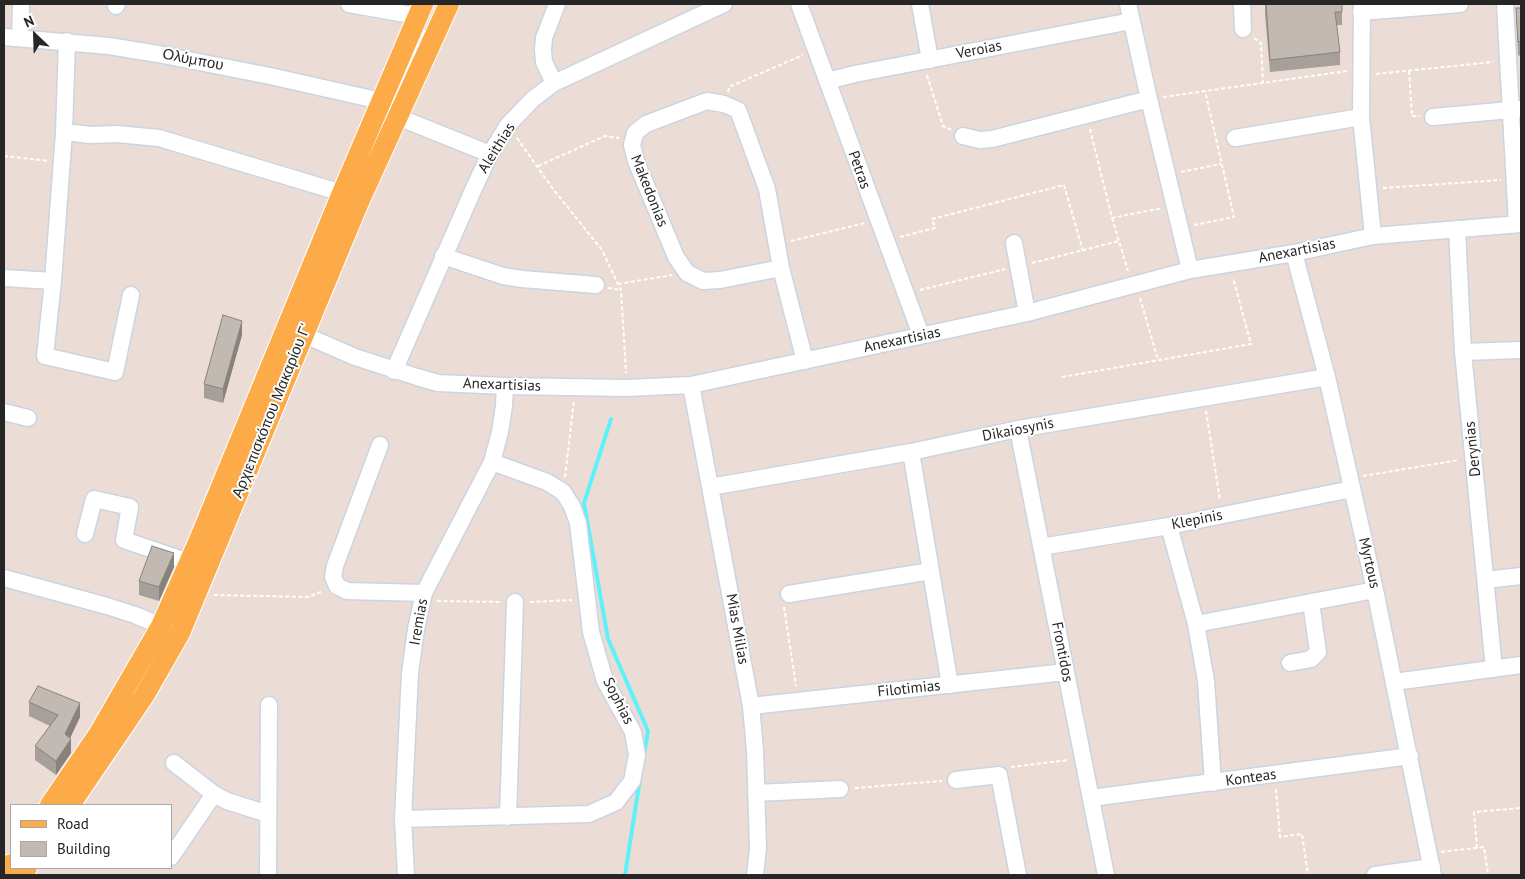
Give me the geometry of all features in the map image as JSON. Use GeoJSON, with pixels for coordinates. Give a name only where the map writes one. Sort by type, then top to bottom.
{"type":"FeatureCollection","features":[{"type":"Feature","properties":{"kind":"main road","name":"Αρχιεπισκόπου Μακαρίου Γ'"},"geometry":{"type":"LineString","coordinates":[[71,804],[144,696],[180,633],[359,202],[449,4]]}},
{"type":"Feature","properties":{"kind":"main road","name":"Αρχιεπισκόπου Μακαρίου Γ'"},"geometry":{"type":"LineString","coordinates":[[51,804],[98,735],[161,626],[380,100],[420,10]]}},
{"type":"Feature","properties":{"kind":"street"},"geometry":{"type":"LineString","coordinates":[[20,38],[21,4]]}},
{"type":"Feature","properties":{"kind":"street"},"geometry":{"type":"LineString","coordinates":[[349,4],[420,10]]}},
{"type":"Feature","properties":{"kind":"street"},"geometry":{"type":"LineString","coordinates":[[554,83],[544,62],[543,50],[544,38],[557,4]]}},
{"type":"Feature","properties":{"kind":"street","name":"Petras"},"geometry":{"type":"LineString","coordinates":[[799,4],[921,335]]}},
{"type":"Feature","properties":{"kind":"street"},"geometry":{"type":"LineString","coordinates":[[920,4],[926,60]]}},
{"type":"Feature","properties":{"kind":"street"},"geometry":{"type":"LineString","coordinates":[[1128,4],[1148,99],[1190,270]]}},
{"type":"Feature","properties":{"kind":"street"},"geometry":{"type":"LineString","coordinates":[[1242,4],[1243,29]]}},
{"type":"Feature","properties":{"kind":"street"},"geometry":{"type":"LineString","coordinates":[[1373,236],[1361,117],[1362,8],[1460,4]]}},
{"type":"Feature","properties":{"kind":"street"},"geometry":{"type":"LineString","coordinates":[[1505,4],[1509,61],[1516,109],[1515,179],[1519,224]]}},
{"type":"Feature","properties":{"kind":"street","name":"Aleithias"},"geometry":{"type":"LineString","coordinates":[[394,370],[490,154],[508,125],[533,99],[554,83],[713,6]]}},
{"type":"Feature","properties":{"kind":"street","name":"Veroias"},"geometry":{"type":"LineString","coordinates":[[827,81],[1131,21]]}},
{"type":"Feature","properties":{"kind":"street"},"geometry":{"type":"LineString","coordinates":[[380,100],[390,98],[396,91],[418,46],[428,37],[435,35]]}},
{"type":"Feature","properties":{"kind":"street","name":"Ολύμπου"},"geometry":{"type":"LineString","coordinates":[[4,37],[67,41],[178,57],[380,100]]}},
{"type":"Feature","properties":{"kind":"street"},"geometry":{"type":"LineString","coordinates":[[67,41],[62,162],[45,356],[115,372],[131,296]]}},
{"type":"Feature","properties":{"kind":"street"},"geometry":{"type":"LineString","coordinates":[[963,136],[980,140],[992,139],[1148,99]]}},
{"type":"Feature","properties":{"kind":"street","name":"Makedonias"},"geometry":{"type":"LineString","coordinates":[[687,273],[676,257],[636,161],[632,145],[636,132],[646,124],[707,101],[724,104]]}},
{"type":"Feature","properties":{"kind":"street"},"geometry":{"type":"LineString","coordinates":[[724,104],[738,110],[767,189],[781,268],[805,362]]}},
{"type":"Feature","properties":{"kind":"street"},"geometry":{"type":"LineString","coordinates":[[1433,117],[1516,109]]}},
{"type":"Feature","properties":{"kind":"street"},"geometry":{"type":"LineString","coordinates":[[398,117],[490,154]]}},
{"type":"Feature","properties":{"kind":"street"},"geometry":{"type":"LineString","coordinates":[[1235,138],[1361,117]]}},
{"type":"Feature","properties":{"kind":"street"},"geometry":{"type":"LineString","coordinates":[[64,132],[159,138],[342,193]]}},
{"type":"Feature","properties":{"kind":"street","name":"Anexartisias"},"geometry":{"type":"LineString","coordinates":[[286,327],[355,357],[438,382],[504,386],[627,388],[691,385],[1027,313],[1190,270],[1294,253],[1373,236],[1519,224]]}},
{"type":"Feature","properties":{"kind":"street","name":"Derynias"},"geometry":{"type":"LineString","coordinates":[[1457,229],[1463,352],[1494,669]]}},
{"type":"Feature","properties":{"kind":"street"},"geometry":{"type":"LineString","coordinates":[[1014,243],[1027,313]]}},
{"type":"Feature","properties":{"kind":"street","name":"Myrtous"},"geometry":{"type":"LineString","coordinates":[[1294,253],[1327,378],[1375,590],[1431,865]]}},
{"type":"Feature","properties":{"kind":"street"},"geometry":{"type":"LineString","coordinates":[[444,256],[503,276],[596,285]]}},
{"type":"Feature","properties":{"kind":"street"},"geometry":{"type":"LineString","coordinates":[[687,273],[703,281],[720,280],[781,268]]}},
{"type":"Feature","properties":{"kind":"street"},"geometry":{"type":"LineString","coordinates":[[4,278],[53,281]]}},
{"type":"Feature","properties":{"kind":"street"},"geometry":{"type":"LineString","coordinates":[[1463,352],[1521,350]]}},
{"type":"Feature","properties":{"kind":"street","name":"Dikaiosynis"},"geometry":{"type":"LineString","coordinates":[[710,487],[911,452],[1018,429],[1327,378]]}},
{"type":"Feature","properties":{"kind":"street","name":"Mias Milias"},"geometry":{"type":"LineString","coordinates":[[691,385],[751,706],[755,750],[758,848],[755,875]]}},
{"type":"Feature","properties":{"kind":"street","name":"Iremias"},"geometry":{"type":"LineString","coordinates":[[406,875],[403,819],[410,673],[416,629],[424,592],[492,462],[500,432],[504,406],[504,386]]}},
{"type":"Feature","properties":{"kind":"street"},"geometry":{"type":"LineString","coordinates":[[4,412],[28,418]]}},
{"type":"Feature","properties":{"kind":"street","name":"Frontidos"},"geometry":{"type":"LineString","coordinates":[[1018,429],[1106,875]]}},
{"type":"Feature","properties":{"kind":"street"},"geometry":{"type":"LineString","coordinates":[[380,445],[335,566],[334,577],[338,586],[347,592],[424,592]]}},
{"type":"Feature","properties":{"kind":"street"},"geometry":{"type":"LineString","coordinates":[[911,452],[950,685]]}},
{"type":"Feature","properties":{"kind":"street"},"geometry":{"type":"LineString","coordinates":[[492,462],[547,482],[563,492]]}},
{"type":"Feature","properties":{"kind":"street","name":"Klepinis"},"geometry":{"type":"LineString","coordinates":[[1041,547],[1169,526],[1351,484]]}},
{"type":"Feature","properties":{"kind":"street","name":"Sophias"},"geometry":{"type":"LineString","coordinates":[[403,819],[589,814],[616,802],[632,781],[637,755],[633,732],[605,680],[591,632],[578,523],[572,506],[563,492]]}},
{"type":"Feature","properties":{"kind":"street"},"geometry":{"type":"LineString","coordinates":[[85,534],[94,498],[130,506],[124,540],[189,562]]}},
{"type":"Feature","properties":{"kind":"street"},"geometry":{"type":"LineString","coordinates":[[1169,526],[1196,624],[1206,682],[1213,783]]}},
{"type":"Feature","properties":{"kind":"street"},"geometry":{"type":"LineString","coordinates":[[789,594],[931,571]]}},
{"type":"Feature","properties":{"kind":"street"},"geometry":{"type":"LineString","coordinates":[[1486,580],[1521,576]]}},
{"type":"Feature","properties":{"kind":"street"},"geometry":{"type":"LineString","coordinates":[[4,578],[107,606],[180,633]]}},
{"type":"Feature","properties":{"kind":"street"},"geometry":{"type":"LineString","coordinates":[[1196,624],[1375,590]]}},
{"type":"Feature","properties":{"kind":"street"},"geometry":{"type":"LineString","coordinates":[[508,817],[516,602]]}},
{"type":"Feature","properties":{"kind":"street"},"geometry":{"type":"LineString","coordinates":[[1290,663],[1312,659],[1318,652],[1311,602]]}},
{"type":"Feature","properties":{"kind":"street"},"geometry":{"type":"LineString","coordinates":[[1394,682],[1521,665]]}},
{"type":"Feature","properties":{"kind":"street","name":"Filotimias"},"geometry":{"type":"LineString","coordinates":[[751,706],[1066,672]]}},
{"type":"Feature","properties":{"kind":"street"},"geometry":{"type":"LineString","coordinates":[[268,875],[269,705]]}},
{"type":"Feature","properties":{"kind":"street","name":"Konteas"},"geometry":{"type":"LineString","coordinates":[[1091,798],[1410,756]]}},
{"type":"Feature","properties":{"kind":"street"},"geometry":{"type":"LineString","coordinates":[[174,764],[214,794],[242,807],[268,814]]}},
{"type":"Feature","properties":{"kind":"street"},"geometry":{"type":"LineString","coordinates":[[956,780],[999,775],[1018,875]]}},
{"type":"Feature","properties":{"kind":"street"},"geometry":{"type":"LineString","coordinates":[[756,794],[840,790]]}},
{"type":"Feature","properties":{"kind":"street"},"geometry":{"type":"LineString","coordinates":[[172,856],[214,794]]}},
{"type":"Feature","properties":{"kind":"street"},"geometry":{"type":"LineString","coordinates":[[1375,875],[1431,865]]}},
{"type":"Feature","properties":{"kind":"path"},"geometry":{"type":"LineString","coordinates":[[1243,29],[1261,43],[1263,83]]}},
{"type":"Feature","properties":{"kind":"path"},"geometry":{"type":"LineString","coordinates":[[724,104],[730,86],[816,50]]}},
{"type":"Feature","properties":{"kind":"path"},"geometry":{"type":"LineString","coordinates":[[926,60],[943,126],[963,136]]}},
{"type":"Feature","properties":{"kind":"path"},"geometry":{"type":"LineString","coordinates":[[1148,99],[1361,72],[1409,71],[1509,61]]}},
{"type":"Feature","properties":{"kind":"path"},"geometry":{"type":"LineString","coordinates":[[1409,71],[1412,116],[1433,117]]}},
{"type":"Feature","properties":{"kind":"path"},"geometry":{"type":"LineString","coordinates":[[1180,228],[1234,217],[1205,91]]}},
{"type":"Feature","properties":{"kind":"path"},"geometry":{"type":"LineString","coordinates":[[1087,115],[1112,218],[1158,360]]}},
{"type":"Feature","properties":{"kind":"path"},"geometry":{"type":"LineString","coordinates":[[508,125],[553,189],[602,250],[621,290],[627,388]]}},
{"type":"Feature","properties":{"kind":"path"},"geometry":{"type":"LineString","coordinates":[[537,166],[604,136],[634,139]]}},
{"type":"Feature","properties":{"kind":"path"},"geometry":{"type":"LineString","coordinates":[[4,156],[62,162]]}},
{"type":"Feature","properties":{"kind":"path"},"geometry":{"type":"LineString","coordinates":[[1167,174],[1222,164]]}},
{"type":"Feature","properties":{"kind":"path"},"geometry":{"type":"LineString","coordinates":[[1368,189],[1515,179]]}},
{"type":"Feature","properties":{"kind":"path"},"geometry":{"type":"LineString","coordinates":[[886,241],[935,228],[932,219],[1064,185],[1083,251]]}},
{"type":"Feature","properties":{"kind":"path"},"geometry":{"type":"LineString","coordinates":[[1112,218],[1174,205]]}},
{"type":"Feature","properties":{"kind":"path"},"geometry":{"type":"LineString","coordinates":[[777,244],[878,220]]}},
{"type":"Feature","properties":{"kind":"path"},"geometry":{"type":"LineString","coordinates":[[905,294],[1119,241]]}},
{"type":"Feature","properties":{"kind":"path"},"geometry":{"type":"LineString","coordinates":[[1062,377],[1251,344],[1228,264]]}},
{"type":"Feature","properties":{"kind":"path"},"geometry":{"type":"LineString","coordinates":[[618,284],[687,273]]}},
{"type":"Feature","properties":{"kind":"path"},"geometry":{"type":"LineString","coordinates":[[563,492],[575,387]]}},
{"type":"Feature","properties":{"kind":"path"},"geometry":{"type":"LineString","coordinates":[[1204,398],[1222,515]]}},
{"type":"Feature","properties":{"kind":"path"},"geometry":{"type":"LineString","coordinates":[[1351,484],[1474,457]]}},
{"type":"Feature","properties":{"kind":"path"},"geometry":{"type":"LineString","coordinates":[[214,595],[308,597],[338,586]]}},
{"type":"Feature","properties":{"kind":"path"},"geometry":{"type":"LineString","coordinates":[[789,594],[783,602],[798,701]]}},
{"type":"Feature","properties":{"kind":"path"},"geometry":{"type":"LineString","coordinates":[[999,775],[1010,767],[1083,758]]}},
{"type":"Feature","properties":{"kind":"path"},"geometry":{"type":"LineString","coordinates":[[1276,775],[1280,837],[1302,834],[1308,875]]}},
{"type":"Feature","properties":{"kind":"path"},"geometry":{"type":"LineString","coordinates":[[840,790],[956,780]]}},
{"type":"Feature","properties":{"kind":"path"},"geometry":{"type":"LineString","coordinates":[[1477,848],[1474,812],[1521,808]]}},
{"type":"Feature","properties":{"kind":"path"},"geometry":{"type":"LineString","coordinates":[[1431,865],[1484,847],[1488,875]]}},
{"type":"Feature","properties":{"kind":"building"},"geometry":{"type":"Polygon","coordinates":[[[1266,4],[1342,4],[1342,12],[1335,12],[1340,52],[1270,60],[1266,4]]]}},
{"type":"Feature","properties":{"kind":"building"},"geometry":{"type":"Polygon","coordinates":[[[1516,8],[1521,8],[1521,41],[1518,42],[1516,8]]]}},
{"type":"Feature","properties":{"kind":"building"},"geometry":{"type":"Polygon","coordinates":[[[223,315],[242,321],[223,389],[204,384],[223,315]]]}},
{"type":"Feature","properties":{"kind":"building"},"geometry":{"type":"Polygon","coordinates":[[[152,546],[174,553],[159,587],[139,581],[152,546]]]}},
{"type":"Feature","properties":{"kind":"building"},"geometry":{"type":"Polygon","coordinates":[[[38,686],[80,703],[65,734],[71,739],[56,761],[35,746],[58,715],[29,702],[38,686]]]}},
{"type":"Feature","properties":{"kind":"waterway"},"geometry":{"type":"LineString","coordinates":[[611,419],[584,503],[608,639],[648,731],[644,754]]}},
{"type":"Feature","properties":{"kind":"waterway"},"geometry":{"type":"LineString","coordinates":[[625,875],[640,779]]}}]}
